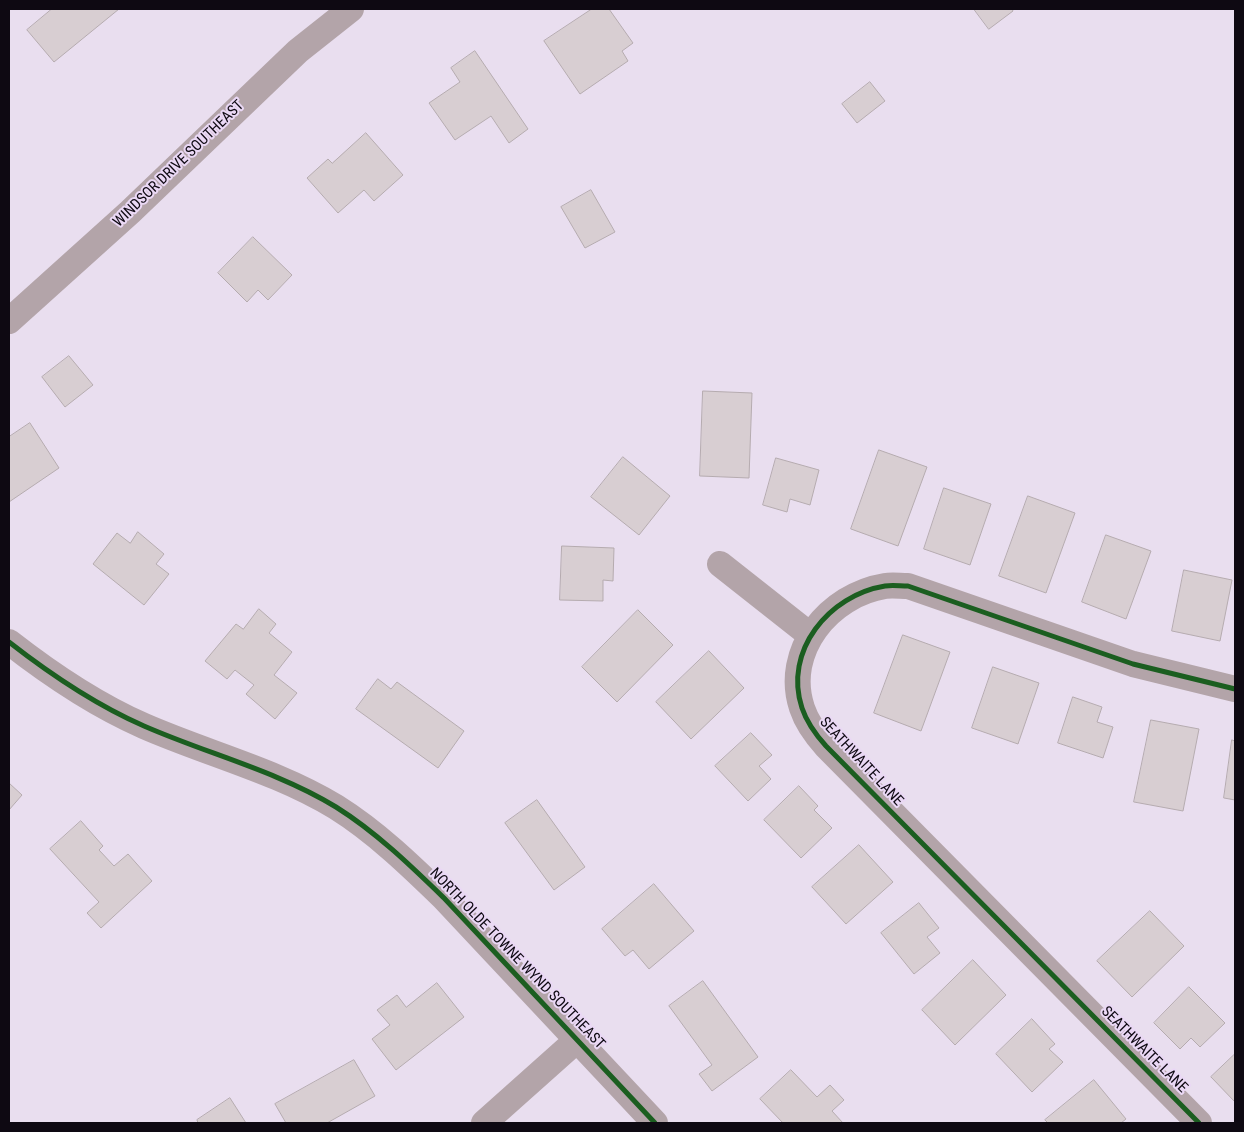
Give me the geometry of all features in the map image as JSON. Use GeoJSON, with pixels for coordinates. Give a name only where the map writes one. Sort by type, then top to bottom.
{"type":"FeatureCollection","features":[{"type":"Feature","properties":{"kind":"street","name":"WINDSOR DRIVE SOUTHEAST"},"geometry":{"type":"LineString","coordinates":[[9,321],[130,212],[298,51],[351,9]]}},
{"type":"Feature","properties":{"kind":"street"},"geometry":{"type":"LineString","coordinates":[[720,564],[810,635]]}},
{"type":"Feature","properties":{"kind":"street","name":"SEATHWAITE LANE"},"geometry":{"type":"LineString","coordinates":[[1199,1123],[810,728],[801,708],[796,680],[800,656],[810,635],[824,618],[843,602],[864,592],[886,586],[908,586],[1133,664],[1235,689]]}},
{"type":"Feature","properties":{"kind":"street","name":"NORTH OLDE TOWNE WYND SOUTHEAST"},"geometry":{"type":"LineString","coordinates":[[9,642],[88,697],[142,726],[270,774],[338,808],[410,865],[655,1123]]}},
{"type":"Feature","properties":{"kind":"street"},"geometry":{"type":"LineString","coordinates":[[484,1123],[577,1040]]}},
{"type":"Feature","properties":{"kind":"building"},"geometry":{"type":"Polygon","coordinates":[[[52,9],[119,9],[54,62],[27,30],[52,9]]]}},
{"type":"Feature","properties":{"kind":"building"},"geometry":{"type":"Polygon","coordinates":[[[592,9],[609,9],[633,43],[622,51],[628,61],[580,94],[544,41],[592,9]]]}},
{"type":"Feature","properties":{"kind":"building"},"geometry":{"type":"Polygon","coordinates":[[[974,9],[1012,9],[1013,11],[989,29],[974,9]]]}},
{"type":"Feature","properties":{"kind":"building"},"geometry":{"type":"Polygon","coordinates":[[[475,51],[528,129],[509,143],[491,116],[455,140],[429,103],[460,82],[451,68],[475,51]]]}},
{"type":"Feature","properties":{"kind":"building"},"geometry":{"type":"Polygon","coordinates":[[[870,82],[885,101],[857,123],[842,104],[870,82]]]}},
{"type":"Feature","properties":{"kind":"building"},"geometry":{"type":"Polygon","coordinates":[[[366,133],[403,175],[374,201],[364,190],[338,213],[307,178],[328,159],[332,163],[366,133]]]}},
{"type":"Feature","properties":{"kind":"building"},"geometry":{"type":"Polygon","coordinates":[[[591,190],[615,232],[585,248],[561,207],[591,190]]]}},
{"type":"Feature","properties":{"kind":"building"},"geometry":{"type":"Polygon","coordinates":[[[253,237],[292,275],[268,300],[258,290],[247,302],[218,273],[253,237]]]}},
{"type":"Feature","properties":{"kind":"building"},"geometry":{"type":"Polygon","coordinates":[[[69,356],[93,385],[65,407],[42,377],[69,356]]]}},
{"type":"Feature","properties":{"kind":"building"},"geometry":{"type":"Polygon","coordinates":[[[703,391],[752,393],[749,478],[700,476],[703,391]]]}},
{"type":"Feature","properties":{"kind":"building"},"geometry":{"type":"Polygon","coordinates":[[[30,423],[59,468],[9,502],[9,437],[30,423]]]}},
{"type":"Feature","properties":{"kind":"building"},"geometry":{"type":"Polygon","coordinates":[[[879,450],[927,467],[898,546],[851,529],[879,450]]]}},
{"type":"Feature","properties":{"kind":"building"},"geometry":{"type":"Polygon","coordinates":[[[623,457],[670,496],[639,535],[591,497],[623,457]]]}},
{"type":"Feature","properties":{"kind":"building"},"geometry":{"type":"Polygon","coordinates":[[[776,458],[819,470],[810,505],[790,499],[787,512],[763,505],[776,458]]]}},
{"type":"Feature","properties":{"kind":"building"},"geometry":{"type":"Polygon","coordinates":[[[944,488],[991,504],[970,565],[924,549],[944,488]]]}},
{"type":"Feature","properties":{"kind":"building"},"geometry":{"type":"Polygon","coordinates":[[[1028,496],[1075,513],[1046,593],[999,576],[1028,496]]]}},
{"type":"Feature","properties":{"kind":"building"},"geometry":{"type":"Polygon","coordinates":[[[138,532],[164,554],[156,564],[169,574],[144,605],[93,564],[117,533],[130,543],[138,532]]]}},
{"type":"Feature","properties":{"kind":"building"},"geometry":{"type":"Polygon","coordinates":[[[1106,535],[1151,551],[1126,619],[1082,602],[1106,535]]]}},
{"type":"Feature","properties":{"kind":"building"},"geometry":{"type":"Polygon","coordinates":[[[562,546],[614,548],[613,581],[603,580],[603,601],[560,600],[562,546]]]}},
{"type":"Feature","properties":{"kind":"building"},"geometry":{"type":"Polygon","coordinates":[[[1184,570],[1232,580],[1220,641],[1172,631],[1184,570]]]}},
{"type":"Feature","properties":{"kind":"building"},"geometry":{"type":"Polygon","coordinates":[[[259,609],[276,624],[269,633],[292,652],[274,675],[297,693],[275,719],[246,694],[254,685],[235,670],[227,679],[205,661],[236,624],[243,629],[259,609]]]}},
{"type":"Feature","properties":{"kind":"building"},"geometry":{"type":"Polygon","coordinates":[[[638,610],[673,645],[617,702],[582,667],[638,610]]]}},
{"type":"Feature","properties":{"kind":"building"},"geometry":{"type":"Polygon","coordinates":[[[903,635],[950,652],[921,731],[874,713],[903,635]]]}},
{"type":"Feature","properties":{"kind":"building"},"geometry":{"type":"Polygon","coordinates":[[[709,651],[744,688],[691,739],[656,702],[709,651]]]}},
{"type":"Feature","properties":{"kind":"building"},"geometry":{"type":"Polygon","coordinates":[[[993,667],[1039,683],[1018,744],[972,728],[993,667]]]}},
{"type":"Feature","properties":{"kind":"building"},"geometry":{"type":"Polygon","coordinates":[[[378,679],[391,689],[397,682],[464,731],[438,768],[356,709],[378,679]]]}},
{"type":"Feature","properties":{"kind":"building"},"geometry":{"type":"Polygon","coordinates":[[[1073,697],[1102,707],[1097,722],[1113,727],[1103,758],[1058,743],[1073,697]]]}},
{"type":"Feature","properties":{"kind":"building"},"geometry":{"type":"Polygon","coordinates":[[[1151,720],[1199,729],[1183,811],[1134,802],[1151,720]]]}},
{"type":"Feature","properties":{"kind":"building"},"geometry":{"type":"Polygon","coordinates":[[[751,733],[772,755],[759,766],[771,779],[748,801],[715,766],[751,733]]]}},
{"type":"Feature","properties":{"kind":"building"},"geometry":{"type":"Polygon","coordinates":[[[1232,740],[1235,741],[1235,800],[1224,798],[1232,740]]]}},
{"type":"Feature","properties":{"kind":"building"},"geometry":{"type":"Polygon","coordinates":[[[9,783],[22,795],[9,810],[9,783]]]}},
{"type":"Feature","properties":{"kind":"building"},"geometry":{"type":"Polygon","coordinates":[[[799,786],[818,806],[814,810],[832,828],[801,858],[764,820],[799,786]]]}},
{"type":"Feature","properties":{"kind":"building"},"geometry":{"type":"Polygon","coordinates":[[[537,800],[585,867],[554,890],[505,823],[537,800]]]}},
{"type":"Feature","properties":{"kind":"building"},"geometry":{"type":"Polygon","coordinates":[[[81,821],[103,846],[99,850],[114,866],[128,854],[152,881],[101,928],[87,913],[99,902],[50,849],[81,821]]]}},
{"type":"Feature","properties":{"kind":"building"},"geometry":{"type":"Polygon","coordinates":[[[859,845],[893,882],[846,924],[812,887],[859,845]]]}},
{"type":"Feature","properties":{"kind":"building"},"geometry":{"type":"Polygon","coordinates":[[[654,884],[694,931],[649,969],[633,950],[625,956],[602,929],[654,884]]]}},
{"type":"Feature","properties":{"kind":"building"},"geometry":{"type":"Polygon","coordinates":[[[919,903],[939,928],[927,937],[940,953],[914,974],[881,933],[919,903]]]}},
{"type":"Feature","properties":{"kind":"building"},"geometry":{"type":"Polygon","coordinates":[[[1150,911],[1184,946],[1132,997],[1097,961],[1150,911]]]}},
{"type":"Feature","properties":{"kind":"building"},"geometry":{"type":"Polygon","coordinates":[[[973,960],[1006,995],[955,1045],[922,1010],[973,960]]]}},
{"type":"Feature","properties":{"kind":"building"},"geometry":{"type":"Polygon","coordinates":[[[703,981],[758,1057],[712,1091],[699,1074],[712,1065],[669,1006],[703,981]]]}},
{"type":"Feature","properties":{"kind":"building"},"geometry":{"type":"Polygon","coordinates":[[[437,983],[464,1017],[396,1070],[372,1039],[390,1025],[377,1010],[397,995],[406,1007],[437,983]]]}},
{"type":"Feature","properties":{"kind":"building"},"geometry":{"type":"Polygon","coordinates":[[[1189,987],[1225,1023],[1200,1047],[1191,1038],[1180,1049],[1154,1023],[1189,987]]]}},
{"type":"Feature","properties":{"kind":"building"},"geometry":{"type":"Polygon","coordinates":[[[1032,1019],[1055,1044],[1049,1049],[1063,1062],[1032,1092],[996,1054],[1032,1019]]]}},
{"type":"Feature","properties":{"kind":"building"},"geometry":{"type":"Polygon","coordinates":[[[1235,1054],[1235,1102],[1211,1077],[1235,1054]]]}},
{"type":"Feature","properties":{"kind":"building"},"geometry":{"type":"Polygon","coordinates":[[[354,1060],[375,1096],[327,1123],[286,1123],[275,1104],[354,1060]]]}},
{"type":"Feature","properties":{"kind":"building"},"geometry":{"type":"Polygon","coordinates":[[[791,1070],[817,1097],[830,1085],[844,1100],[832,1111],[843,1123],[783,1123],[760,1099],[791,1070]]]}},
{"type":"Feature","properties":{"kind":"building"},"geometry":{"type":"Polygon","coordinates":[[[1094,1080],[1126,1119],[1121,1123],[1048,1123],[1045,1120],[1094,1080]]]}},
{"type":"Feature","properties":{"kind":"building"},"geometry":{"type":"Polygon","coordinates":[[[230,1098],[246,1123],[198,1123],[197,1120],[230,1098]]]}},
{"type":"Feature","properties":{"kind":"cycle path"},"geometry":{"type":"LineString","coordinates":[[1199,1123],[822,742],[809,724],[802,708],[798,687],[799,666],[805,647],[815,629],[829,614],[846,601],[865,591],[885,586],[908,586],[1133,664],[1235,689]]}},
{"type":"Feature","properties":{"kind":"cycle path"},"geometry":{"type":"LineString","coordinates":[[9,642],[57,677],[108,709],[168,736],[290,783],[336,807],[365,827],[444,898],[655,1123]]}}]}
